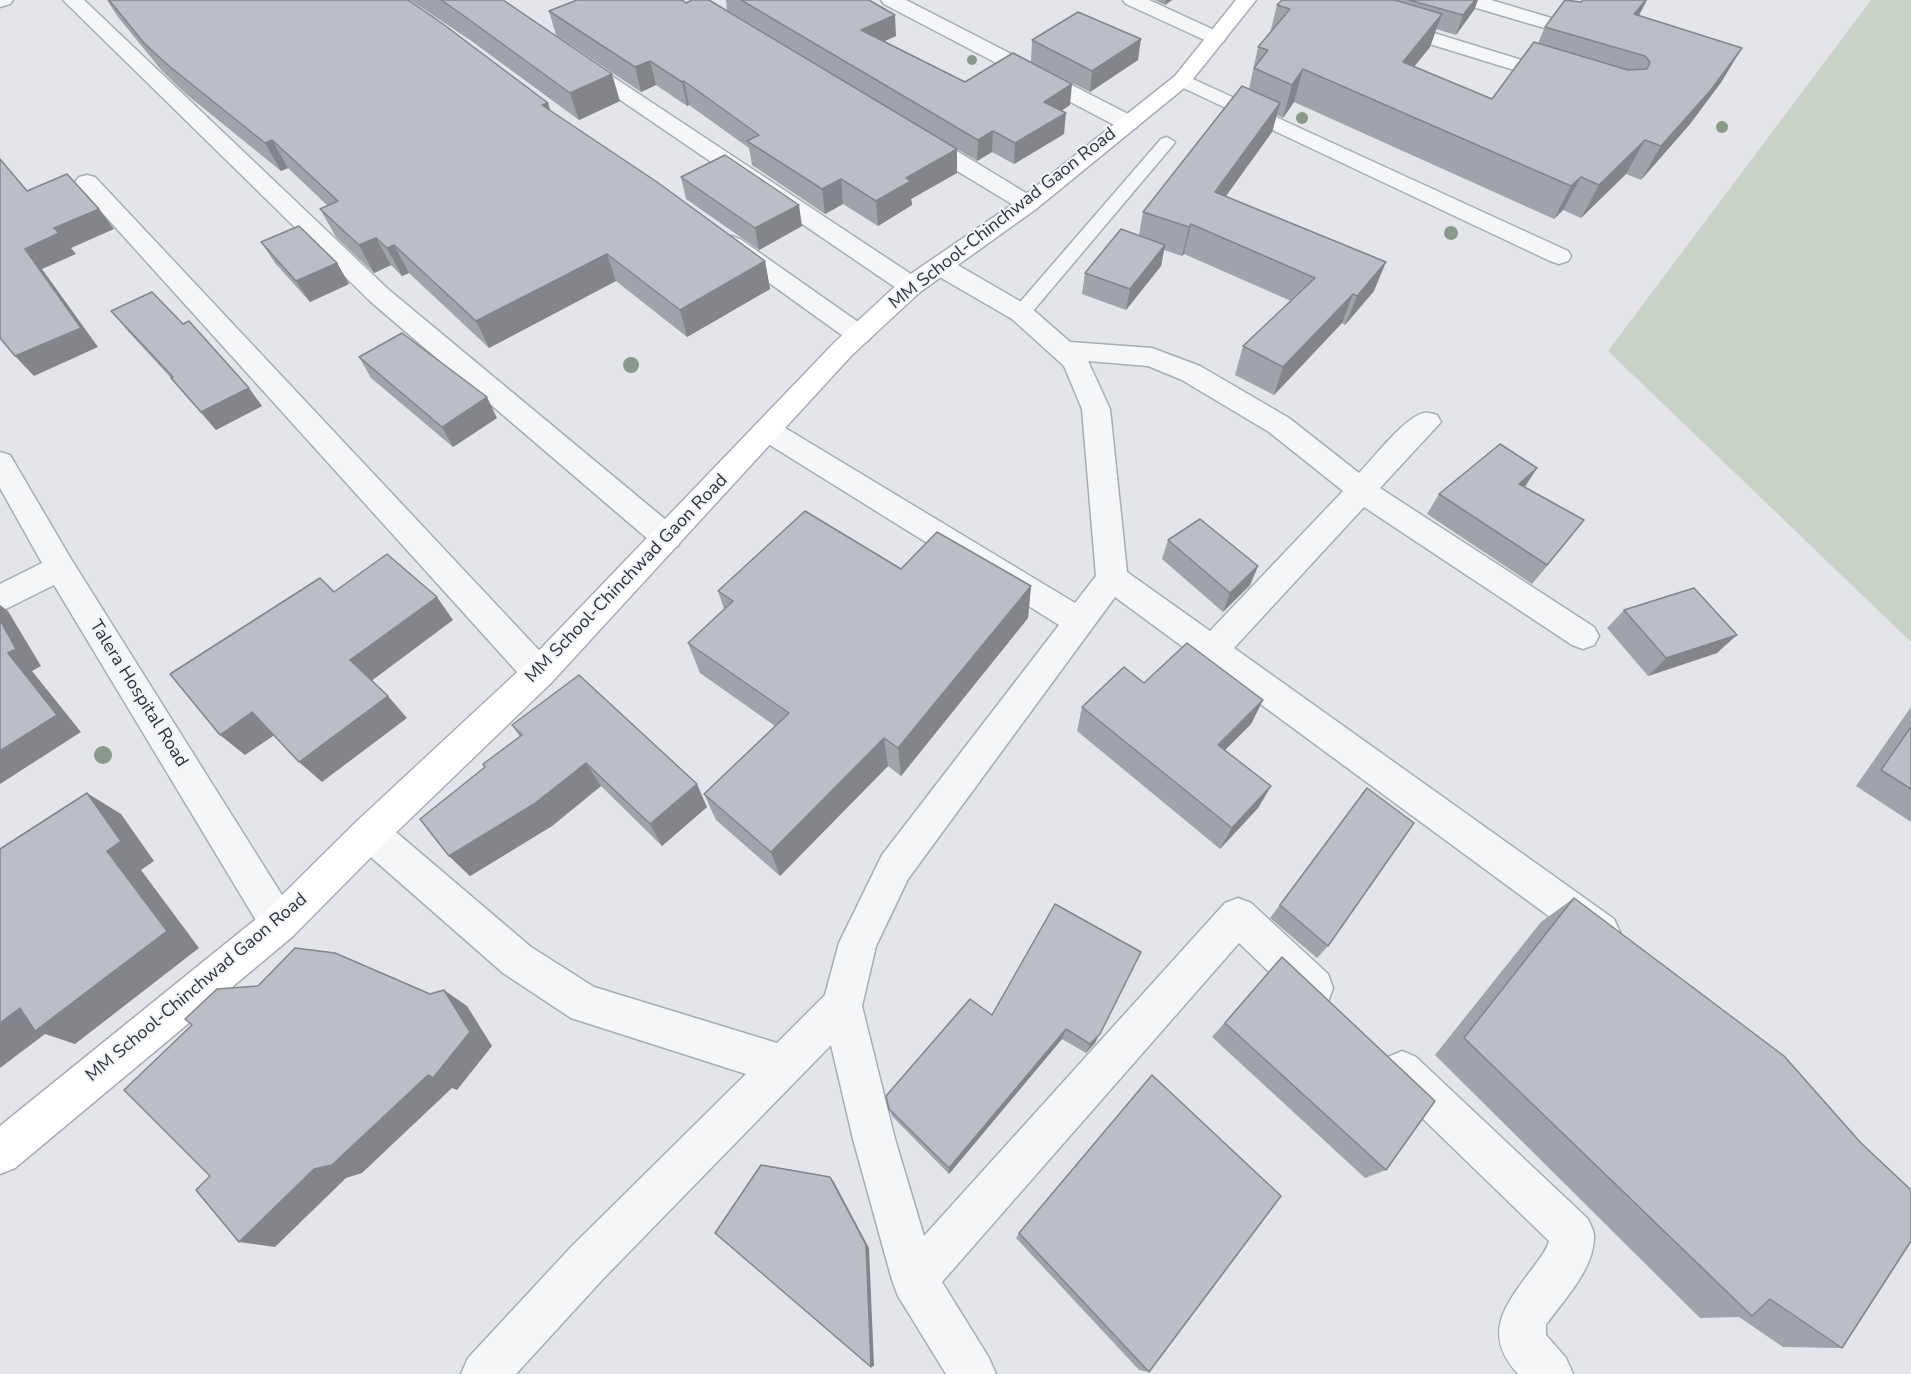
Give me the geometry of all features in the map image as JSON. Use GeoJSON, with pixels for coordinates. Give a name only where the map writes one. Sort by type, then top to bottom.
{"type":"FeatureCollection","features":[{"type":"Feature","properties":{"kind":"main road","name":"MM School-Chinchwad Gaon Road"},"geometry":{"type":"LineString","coordinates":[[0,1153],[279,924],[370,833],[539,674],[859,335],[911,286],[1028,204],[1182,80],[1246,0]]}},
{"type":"Feature","properties":{"kind":"street"},"geometry":{"type":"LineString","coordinates":[[73,0],[380,296],[667,538]]}},
{"type":"Feature","properties":{"kind":"street"},"geometry":{"type":"LineString","coordinates":[[891,0],[1128,123]]}},
{"type":"Feature","properties":{"kind":"street"},"geometry":{"type":"LineString","coordinates":[[1134,0],[1216,38]]}},
{"type":"Feature","properties":{"kind":"street"},"geometry":{"type":"LineString","coordinates":[[1307,0],[1574,82]]}},
{"type":"Feature","properties":{"kind":"street"},"geometry":{"type":"LineString","coordinates":[[1470,0],[1551,24]]}},
{"type":"Feature","properties":{"kind":"street"},"geometry":{"type":"LineString","coordinates":[[565,53],[911,286]]}},
{"type":"Feature","properties":{"kind":"street"},"geometry":{"type":"LineString","coordinates":[[1182,80],[1558,256]]}},
{"type":"Feature","properties":{"kind":"street"},"geometry":{"type":"LineString","coordinates":[[905,130],[1028,204]]}},
{"type":"Feature","properties":{"kind":"street"},"geometry":{"type":"LineString","coordinates":[[87,182],[539,674]]}},
{"type":"Feature","properties":{"kind":"street"},"geometry":{"type":"LineString","coordinates":[[715,232],[859,335]]}},
{"type":"Feature","properties":{"kind":"street"},"geometry":{"type":"LineString","coordinates":[[940,266],[1021,313],[1075,361],[1096,409],[1112,578],[895,867],[858,943],[842,1006],[874,1139],[914,1280],[959,1367]]}},
{"type":"Feature","properties":{"kind":"street"},"geometry":{"type":"LineString","coordinates":[[1063,350],[1152,357],[1191,373],[1279,425],[1361,490],[1583,636]]}},
{"type":"Feature","properties":{"kind":"street"},"geometry":{"type":"LineString","coordinates":[[1212,650],[1319,538],[1396,451],[1428,422]]}},
{"type":"Feature","properties":{"kind":"street"},"geometry":{"type":"LineString","coordinates":[[767,430],[1080,622]]}},
{"type":"Feature","properties":{"kind":"street","name":"Talera Hospital Road"},"geometry":{"type":"LineString","coordinates":[[0,462],[60,568],[279,924]]}},
{"type":"Feature","properties":{"kind":"street"},"geometry":{"type":"LineString","coordinates":[[0,599],[60,568]]}},
{"type":"Feature","properties":{"kind":"street"},"geometry":{"type":"LineString","coordinates":[[1112,578],[1621,947]]}},
{"type":"Feature","properties":{"kind":"street"},"geometry":{"type":"LineString","coordinates":[[370,833],[518,960],[585,1004],[783,1065]]}},
{"type":"Feature","properties":{"kind":"street"},"geometry":{"type":"LineString","coordinates":[[914,1280],[1238,916],[1341,1014]]}},
{"type":"Feature","properties":{"kind":"street"},"geometry":{"type":"LineString","coordinates":[[484,1374],[587,1263],[842,1006]]}},
{"type":"Feature","properties":{"kind":"street"},"geometry":{"type":"LineString","coordinates":[[1375,1046],[1572,1233],[1570,1253],[1524,1318],[1522,1344],[1550,1374]]}},
{"type":"Feature","properties":{"kind":"lane"},"geometry":{"type":"LineString","coordinates":[[1021,313],[1167,142]]}},
{"type":"Feature","properties":{"kind":"green space"},"geometry":{"type":"Polygon","coordinates":[[[1871,0],[1911,0],[1911,642],[1608,351],[1871,0]]]}},
{"type":"Feature","properties":{"kind":"building"},"geometry":{"type":"Polygon","coordinates":[[[109,0],[408,0],[548,103],[542,105],[657,182],[765,261],[680,310],[607,254],[476,321],[394,245],[387,248],[376,238],[359,245],[320,209],[338,201],[272,140],[265,143],[169,66],[144,43],[109,0]]]}},
{"type":"Feature","properties":{"kind":"building"},"geometry":{"type":"Polygon","coordinates":[[[441,0],[503,0],[612,74],[570,93],[441,0]]]}},
{"type":"Feature","properties":{"kind":"building"},"geometry":{"type":"Polygon","coordinates":[[[577,0],[682,0],[686,3],[692,0],[709,0],[957,149],[906,178],[911,181],[876,201],[841,179],[822,189],[747,141],[759,135],[684,81],[682,82],[650,61],[635,67],[549,11],[577,0]]]}},
{"type":"Feature","properties":{"kind":"building"},"geometry":{"type":"Polygon","coordinates":[[[741,0],[869,0],[895,15],[861,30],[965,82],[1013,53],[1072,84],[1044,102],[1066,113],[1015,143],[993,131],[978,140],[741,0]]]}},
{"type":"Feature","properties":{"kind":"building"},"geometry":{"type":"Polygon","coordinates":[[[1282,0],[1395,0],[1442,14],[1403,62],[1492,99],[1534,42],[1628,70],[1647,69],[1650,62],[1645,56],[1545,27],[1565,0],[1581,2],[1583,0],[1646,0],[1634,14],[1742,48],[1710,91],[1661,146],[1645,140],[1599,185],[1581,177],[1571,186],[1303,69],[1292,85],[1254,68],[1268,50],[1258,47],[1290,9],[1277,5],[1282,0]]]}},
{"type":"Feature","properties":{"kind":"building"},"geometry":{"type":"Polygon","coordinates":[[[1409,0],[1475,0],[1463,15],[1409,0]]]}},
{"type":"Feature","properties":{"kind":"building"},"geometry":{"type":"Polygon","coordinates":[[[1078,12],[1141,39],[1092,71],[1032,40],[1078,12]]]}},
{"type":"Feature","properties":{"kind":"building"},"geometry":{"type":"Polygon","coordinates":[[[1242,86],[1280,103],[1215,192],[1386,262],[1357,296],[1353,294],[1283,367],[1243,346],[1315,278],[1191,224],[1189,227],[1143,212],[1242,86]]]}},
{"type":"Feature","properties":{"kind":"building"},"geometry":{"type":"Polygon","coordinates":[[[725,155],[799,205],[755,228],[681,177],[725,155]]]}},
{"type":"Feature","properties":{"kind":"building"},"geometry":{"type":"Polygon","coordinates":[[[0,159],[27,191],[67,174],[99,209],[54,228],[59,233],[25,249],[81,328],[15,356],[0,338],[0,159]]]}},
{"type":"Feature","properties":{"kind":"building"},"geometry":{"type":"Polygon","coordinates":[[[299,226],[337,263],[296,281],[261,242],[299,226]]]}},
{"type":"Feature","properties":{"kind":"building"},"geometry":{"type":"Polygon","coordinates":[[[1121,229],[1165,245],[1130,289],[1085,273],[1121,229]]]}},
{"type":"Feature","properties":{"kind":"building"},"geometry":{"type":"Polygon","coordinates":[[[152,292],[183,324],[189,321],[249,388],[201,412],[171,378],[173,377],[111,311],[152,292]]]}},
{"type":"Feature","properties":{"kind":"building"},"geometry":{"type":"Polygon","coordinates":[[[402,333],[487,397],[442,427],[359,357],[402,333]]]}},
{"type":"Feature","properties":{"kind":"building"},"geometry":{"type":"Polygon","coordinates":[[[1500,444],[1537,468],[1519,484],[1584,520],[1547,565],[1439,494],[1500,444]]]}},
{"type":"Feature","properties":{"kind":"building"},"geometry":{"type":"Polygon","coordinates":[[[805,511],[901,569],[937,532],[1031,586],[898,748],[884,738],[771,852],[704,794],[789,713],[688,643],[733,601],[718,591],[805,511]]]}},
{"type":"Feature","properties":{"kind":"building"},"geometry":{"type":"Polygon","coordinates":[[[1200,519],[1258,566],[1230,593],[1168,540],[1200,519]]]}},
{"type":"Feature","properties":{"kind":"building"},"geometry":{"type":"Polygon","coordinates":[[[387,554],[437,597],[350,660],[388,696],[299,762],[252,712],[220,735],[170,674],[320,578],[334,592],[387,554]]]}},
{"type":"Feature","properties":{"kind":"building"},"geometry":{"type":"Polygon","coordinates":[[[1694,588],[1737,635],[1666,658],[1624,610],[1694,588]]]}},
{"type":"Feature","properties":{"kind":"building"},"geometry":{"type":"Polygon","coordinates":[[[0,620],[16,649],[8,653],[57,715],[0,751],[0,620]]]}},
{"type":"Feature","properties":{"kind":"building"},"geometry":{"type":"Polygon","coordinates":[[[1187,643],[1263,700],[1218,745],[1271,786],[1232,828],[1082,707],[1124,667],[1144,683],[1187,643]]]}},
{"type":"Feature","properties":{"kind":"building"},"geometry":{"type":"Polygon","coordinates":[[[579,675],[697,784],[650,824],[586,763],[534,804],[449,856],[420,819],[485,767],[483,764],[522,735],[512,725],[579,675]]]}},
{"type":"Feature","properties":{"kind":"building"},"geometry":{"type":"Polygon","coordinates":[[[1911,727],[1911,789],[1881,770],[1911,727]]]}},
{"type":"Feature","properties":{"kind":"building"},"geometry":{"type":"Polygon","coordinates":[[[1367,788],[1414,823],[1328,946],[1280,905],[1367,788]]]}},
{"type":"Feature","properties":{"kind":"building"},"geometry":{"type":"Polygon","coordinates":[[[87,793],[121,841],[107,851],[167,931],[35,1031],[20,1008],[0,1023],[0,849],[87,793]]]}},
{"type":"Feature","properties":{"kind":"building"},"geometry":{"type":"Polygon","coordinates":[[[1574,898],[1784,1056],[1861,1143],[1911,1190],[1911,1241],[1842,1348],[1770,1299],[1752,1316],[1464,1038],[1574,898]]]}},
{"type":"Feature","properties":{"kind":"building"},"geometry":{"type":"Polygon","coordinates":[[[1055,904],[1141,952],[1100,1034],[1090,1044],[1066,1029],[949,1168],[889,1109],[886,1096],[970,999],[992,1015],[1055,904]]]}},
{"type":"Feature","properties":{"kind":"building"},"geometry":{"type":"Polygon","coordinates":[[[295,948],[335,953],[430,994],[444,990],[470,1032],[433,1078],[428,1075],[332,1165],[314,1169],[239,1242],[196,1190],[210,1176],[124,1090],[192,1025],[185,1019],[217,989],[258,986],[295,948]]]}},
{"type":"Feature","properties":{"kind":"building"},"geometry":{"type":"Polygon","coordinates":[[[1282,957],[1435,1101],[1386,1170],[1225,1023],[1282,957]]]}},
{"type":"Feature","properties":{"kind":"building"},"geometry":{"type":"Polygon","coordinates":[[[1152,1075],[1281,1196],[1149,1372],[1019,1233],[1152,1075]]]}},
{"type":"Feature","properties":{"kind":"building"},"geometry":{"type":"Polygon","coordinates":[[[761,1165],[830,1177],[866,1245],[871,1367],[715,1233],[761,1165]]]}}]}
